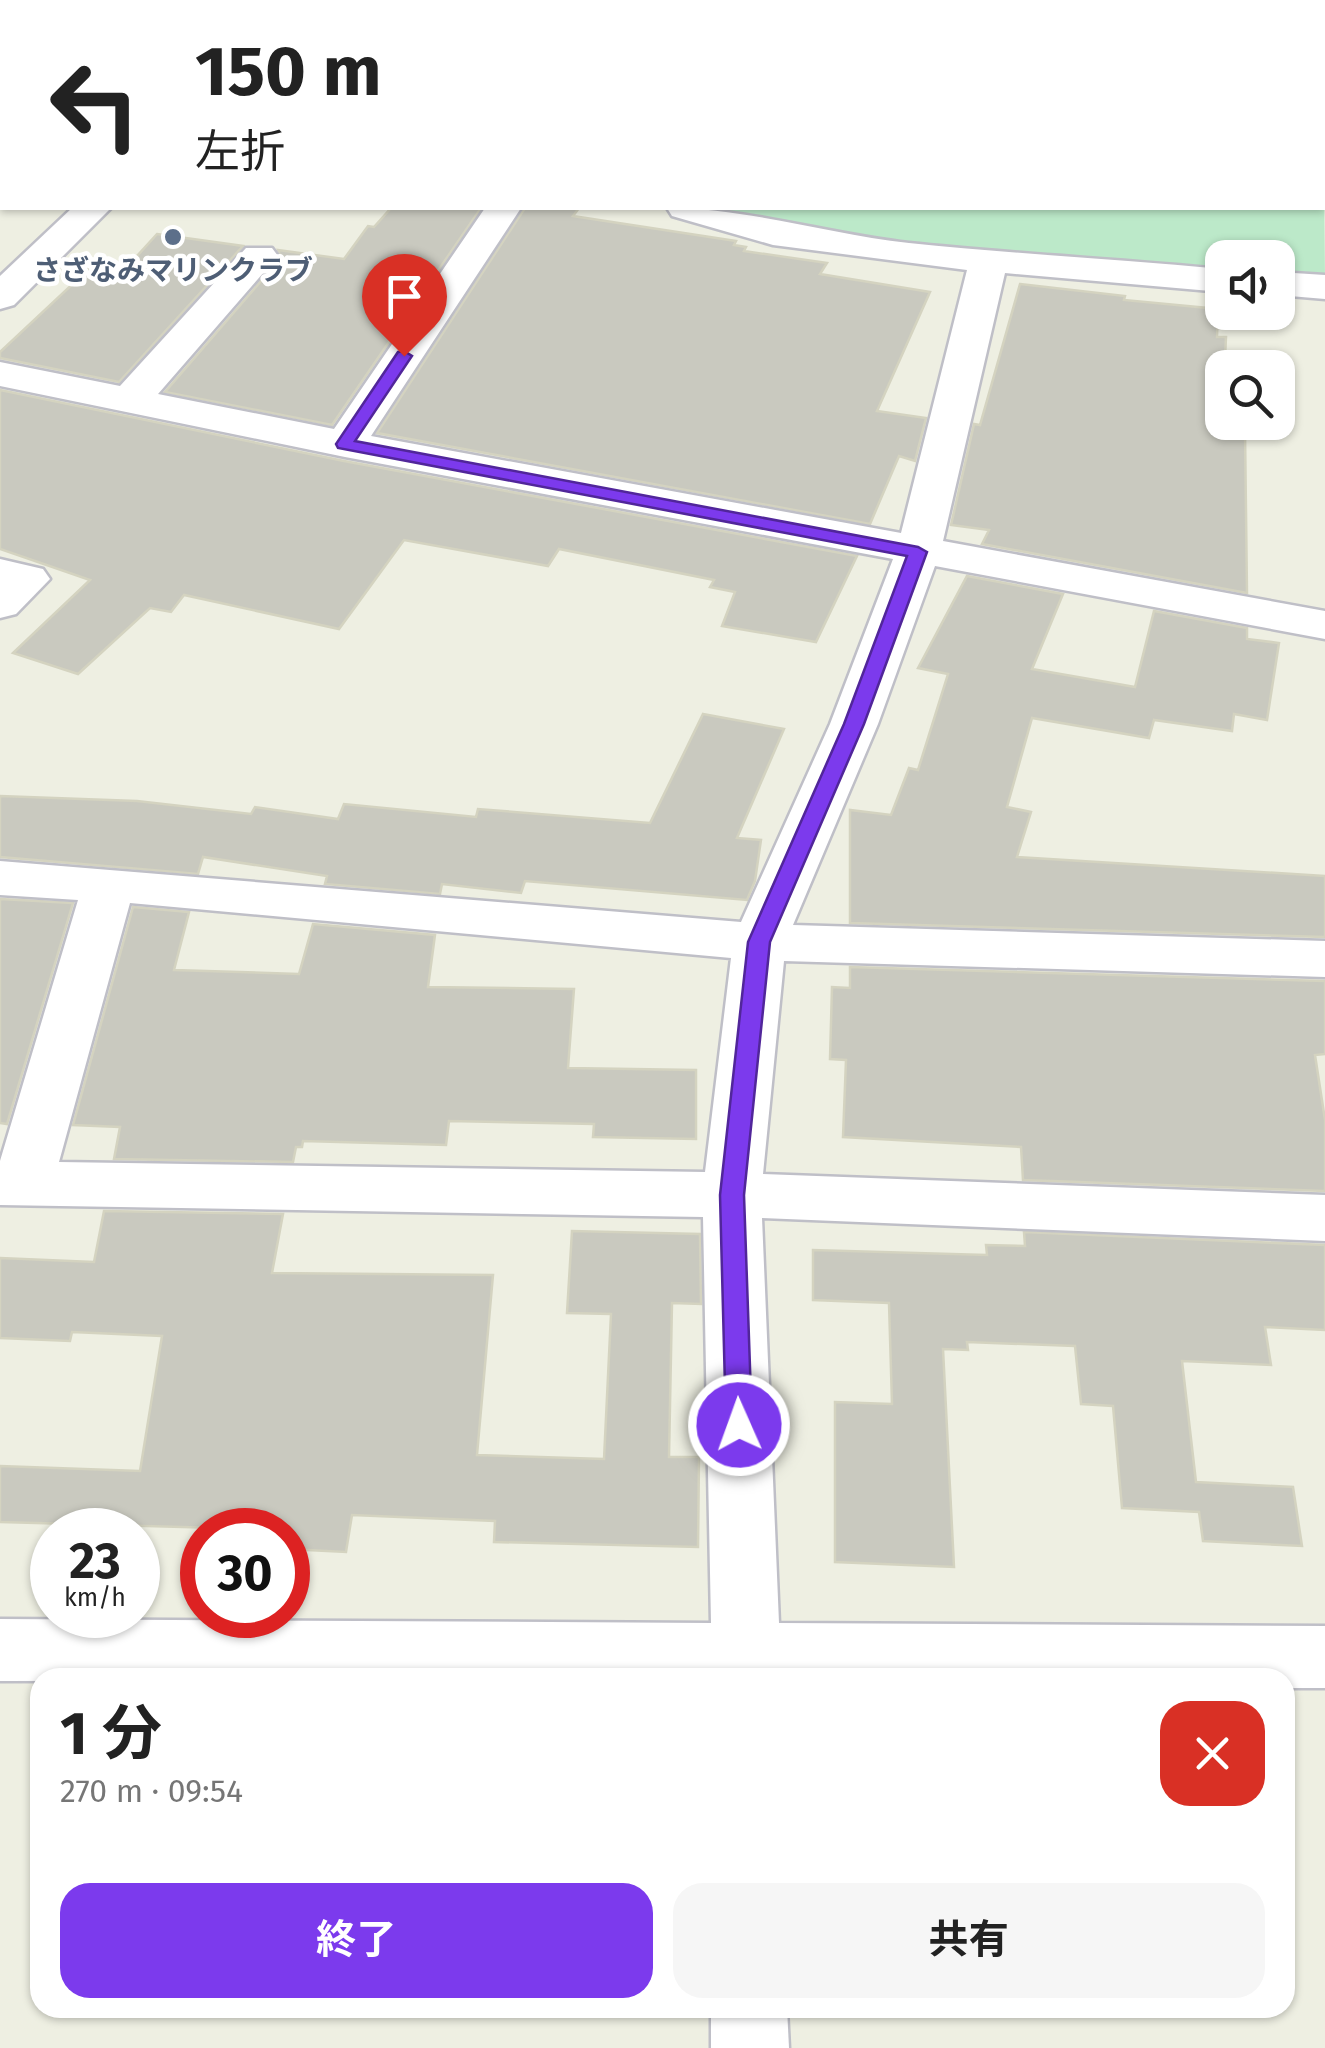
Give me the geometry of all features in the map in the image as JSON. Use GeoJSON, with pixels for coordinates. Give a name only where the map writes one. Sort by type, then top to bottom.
{"type":"FeatureCollection","features":[{"type":"Feature","properties":{"kind":"street"},"geometry":{"type":"LineString","coordinates":[[0,296],[90,210]]}},
{"type":"Feature","properties":{"kind":"street"},"geometry":{"type":"LineString","coordinates":[[344,444],[502,210]]}},
{"type":"Feature","properties":{"kind":"street"},"geometry":{"type":"LineString","coordinates":[[692,210],[773,234],[988,262],[1205,279]]}},
{"type":"Feature","properties":{"kind":"street"},"geometry":{"type":"LineString","coordinates":[[128,402],[260,256]]}},
{"type":"Feature","properties":{"kind":"street"},"geometry":{"type":"LineString","coordinates":[[746,1666],[732,1195],[759,942],[854,724],[918,552],[988,262]]}},
{"type":"Feature","properties":{"kind":"street"},"geometry":{"type":"LineString","coordinates":[[1295,285],[1325,288]]}},
{"type":"Feature","properties":{"kind":"street"},"geometry":{"type":"LineString","coordinates":[[0,374],[344,444],[1325,625]]}},
{"type":"Feature","properties":{"kind":"street"},"geometry":{"type":"LineString","coordinates":[[0,572],[27,579],[0,604]]}},
{"type":"Feature","properties":{"kind":"street"},"geometry":{"type":"LineString","coordinates":[[0,878],[109,884],[759,942],[1325,960]]}},
{"type":"Feature","properties":{"kind":"street"},"geometry":{"type":"LineString","coordinates":[[109,884],[12,1184],[732,1195],[1325,1218]]}},
{"type":"Feature","properties":{"kind":"street"},"geometry":{"type":"LineString","coordinates":[[0,1650],[746,1666],[1325,1657]]}},
{"type":"Feature","properties":{"kind":"street"},"geometry":{"type":"LineString","coordinates":[[749,2018],[750,2048]]}},
{"type":"Feature","properties":{"kind":"green space"},"geometry":{"type":"Polygon","coordinates":[[[715,210],[1324,210],[1325,282],[1295,279],[1295,240],[1205,240],[1205,271],[793,235],[715,210]]]}},
{"type":"Feature","properties":{"kind":"building"},"geometry":{"type":"Polygon","coordinates":[[[389,210],[480,210],[332,425],[165,392],[281,258],[278,250],[344,259],[368,226],[374,227],[389,210]]]}},
{"type":"Feature","properties":{"kind":"building"},"geometry":{"type":"Polygon","coordinates":[[[524,210],[578,210],[573,216],[736,241],[734,245],[746,247],[744,251],[827,263],[820,274],[930,292],[877,411],[926,418],[915,461],[899,456],[870,524],[377,433],[524,210]]]}},
{"type":"Feature","properties":{"kind":"building"},"geometry":{"type":"Polygon","coordinates":[[[157,234],[243,246],[119,382],[0,358],[0,352],[96,262],[127,267],[157,234]]]}},
{"type":"Feature","properties":{"kind":"building"},"geometry":{"type":"Polygon","coordinates":[[[1020,284],[1205,308],[1205,330],[1217,330],[1217,337],[1226,337],[1225,350],[1205,350],[1205,440],[1245,440],[1247,593],[982,544],[989,530],[951,525],[974,424],[980,425],[1020,284]]]}},
{"type":"Feature","properties":{"kind":"building"},"geometry":{"type":"Polygon","coordinates":[[[0,390],[344,461],[857,556],[816,642],[722,626],[735,592],[710,587],[714,580],[559,549],[548,566],[404,540],[339,629],[184,595],[171,612],[150,608],[78,674],[13,653],[90,580],[0,549],[0,390]]]}},
{"type":"Feature","properties":{"kind":"building"},"geometry":{"type":"Polygon","coordinates":[[[967,576],[1063,594],[1032,669],[1135,687],[1154,611],[1247,628],[1247,639],[1279,643],[1267,720],[1234,714],[1232,731],[1154,720],[1149,738],[1032,718],[1007,807],[1031,812],[1017,857],[1325,876],[1325,937],[850,923],[850,810],[891,815],[909,768],[918,770],[948,674],[918,668],[967,576]]]}},
{"type":"Feature","properties":{"kind":"building"},"geometry":{"type":"Polygon","coordinates":[[[703,714],[784,729],[737,838],[761,840],[755,881],[747,900],[525,881],[521,893],[442,884],[440,894],[325,884],[327,876],[203,857],[198,874],[0,857],[0,796],[137,801],[251,814],[255,807],[338,819],[344,804],[476,817],[478,809],[650,823],[703,714]]]}},
{"type":"Feature","properties":{"kind":"building"},"geometry":{"type":"Polygon","coordinates":[[[0,899],[73,903],[7,1124],[0,1123],[0,899]]]}},
{"type":"Feature","properties":{"kind":"building"},"geometry":{"type":"Polygon","coordinates":[[[133,907],[189,912],[174,970],[299,974],[313,924],[435,935],[428,987],[574,989],[568,1068],[696,1070],[696,1139],[593,1137],[594,1124],[449,1121],[446,1145],[303,1141],[302,1147],[296,1147],[293,1162],[114,1159],[120,1127],[73,1125],[133,907]]]}},
{"type":"Feature","properties":{"kind":"building"},"geometry":{"type":"Polygon","coordinates":[[[850,967],[1325,981],[1325,1054],[1315,1055],[1325,1120],[1325,1191],[1023,1180],[1021,1147],[843,1137],[846,1060],[830,1059],[832,987],[850,988],[850,967]]]}},
{"type":"Feature","properties":{"kind":"building"},"geometry":{"type":"Polygon","coordinates":[[[104,1211],[283,1214],[272,1273],[493,1275],[477,1455],[604,1459],[611,1314],[567,1313],[572,1231],[700,1234],[701,1304],[672,1303],[669,1457],[699,1457],[698,1547],[494,1542],[495,1521],[352,1515],[346,1552],[310,1550],[310,1508],[180,1508],[180,1527],[160,1526],[160,1508],[30,1508],[30,1523],[0,1522],[0,1466],[140,1471],[162,1336],[72,1332],[70,1341],[0,1338],[0,1258],[94,1262],[104,1211]]]}},
{"type":"Feature","properties":{"kind":"building"},"geometry":{"type":"Polygon","coordinates":[[[1024,1232],[1325,1245],[1325,1330],[1265,1327],[1271,1365],[1182,1361],[1196,1482],[1293,1487],[1302,1546],[1203,1541],[1199,1512],[1122,1508],[1113,1406],[1081,1404],[1075,1346],[967,1342],[968,1350],[943,1349],[954,1567],[835,1562],[835,1402],[892,1404],[889,1303],[813,1300],[813,1250],[987,1255],[986,1245],[1025,1246],[1024,1232]]]}},
{"type":"Feature","properties":{"kind":"place","name":"さざなみマリンクラブ"},"geometry":{"type":"Point","coordinates":[173,237]}},
{"type":"Feature","properties":{"kind":"route"},"geometry":{"type":"LineString","coordinates":[[404,356],[344,444],[918,552],[854,724],[759,942],[732,1195],[739,1425]]}}]}
